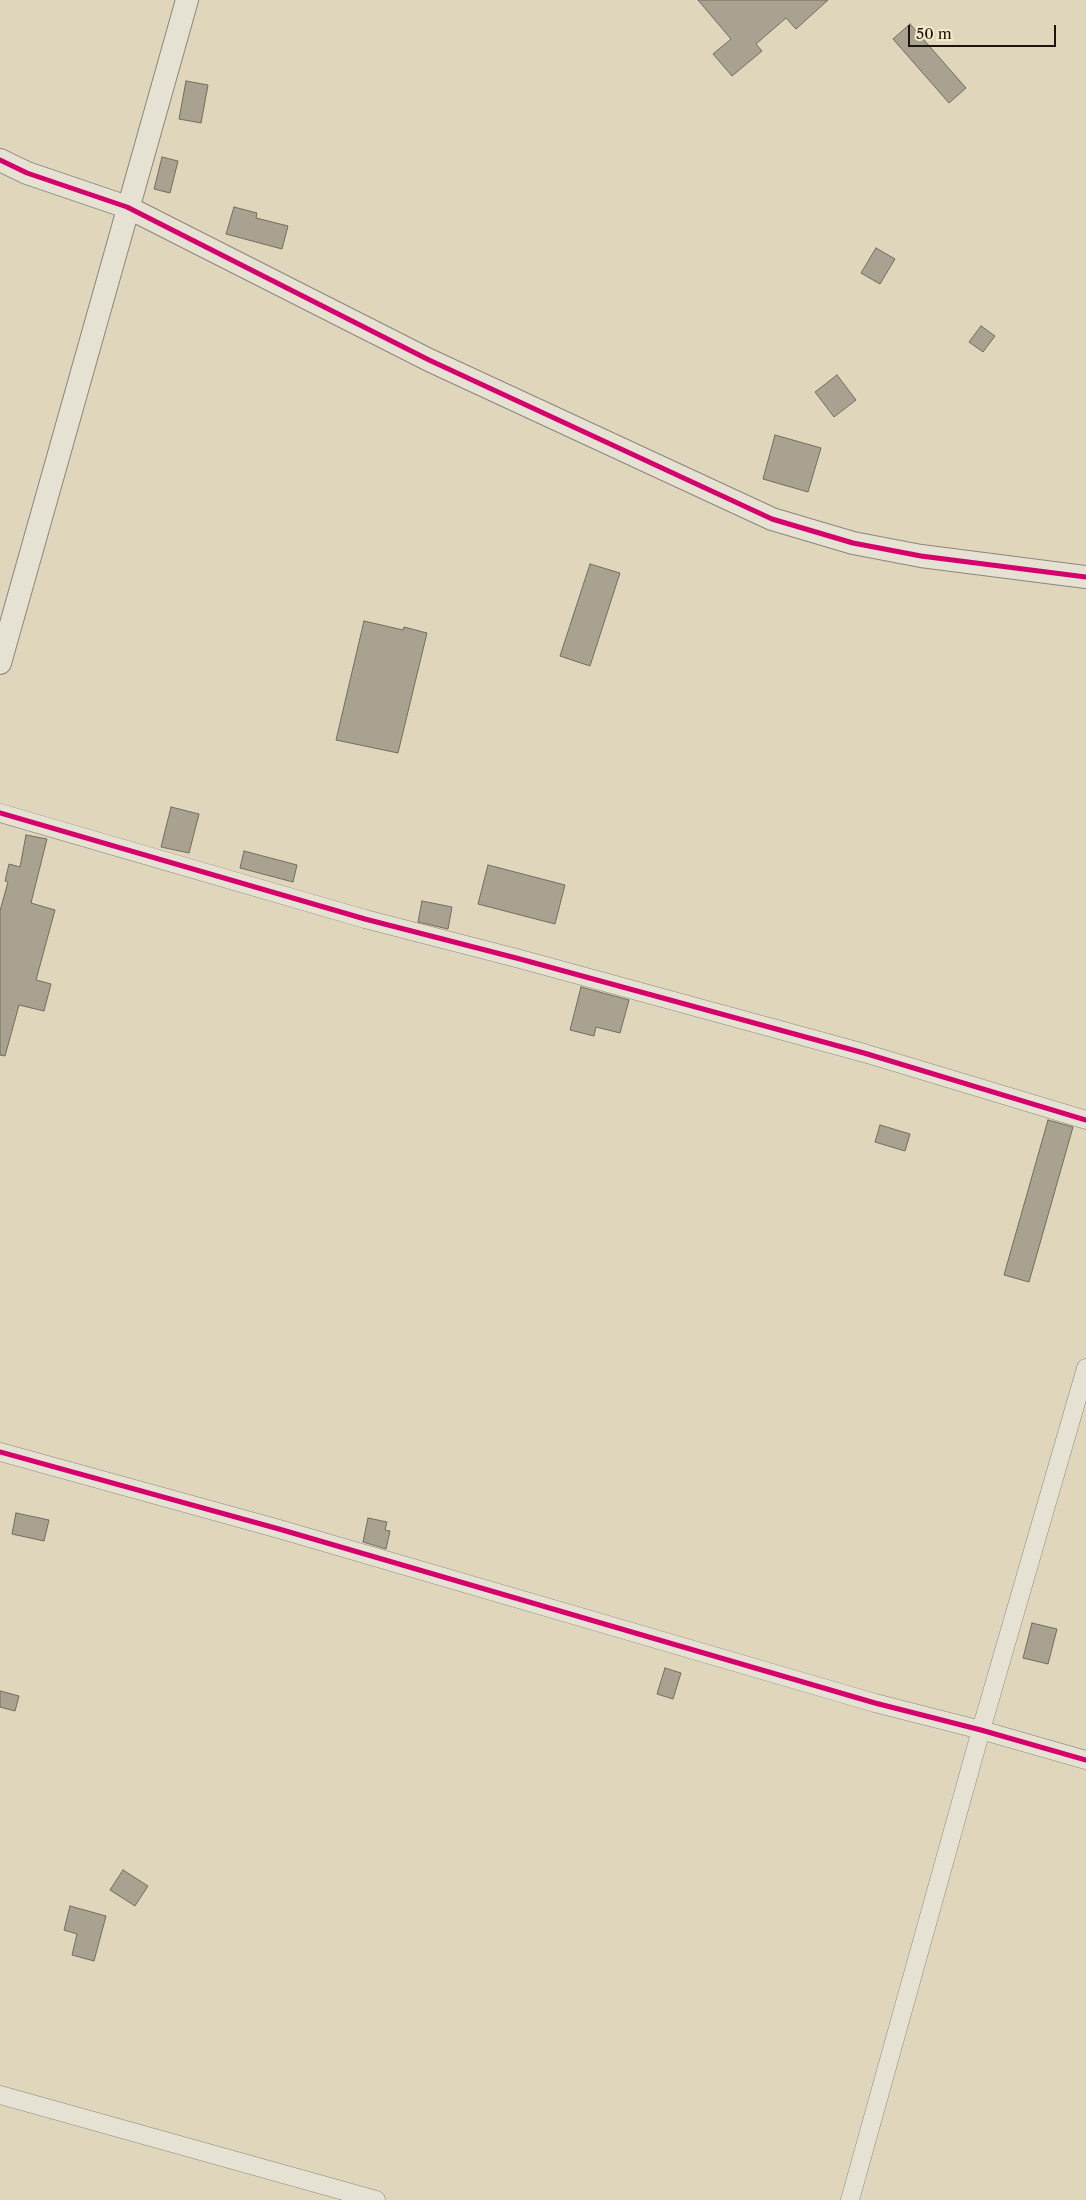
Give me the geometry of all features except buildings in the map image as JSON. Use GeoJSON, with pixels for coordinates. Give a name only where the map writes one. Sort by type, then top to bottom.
{"type":"FeatureCollection","features":[{"type":"Feature","properties":{"kind":"street"},"geometry":{"type":"LineString","coordinates":[[0,663],[127,207],[187,0]]}},
{"type":"Feature","properties":{"kind":"street"},"geometry":{"type":"LineString","coordinates":[[0,160],[27,173],[127,207],[428,360],[772,518],[853,543],[921,556],[1086,578]]}},
{"type":"Feature","properties":{"kind":"street"},"geometry":{"type":"LineString","coordinates":[[0,813],[365,919],[520,959],[864,1053],[1086,1120]]}},
{"type":"Feature","properties":{"kind":"street"},"geometry":{"type":"LineString","coordinates":[[850,2200],[981,1730],[1086,1368]]}},
{"type":"Feature","properties":{"kind":"street"},"geometry":{"type":"LineString","coordinates":[[0,1452],[279,1529],[876,1703],[1086,1760]]}},
{"type":"Feature","properties":{"kind":"street"},"geometry":{"type":"LineString","coordinates":[[0,2095],[376,2200]]}},
{"type":"Feature","properties":{"kind":"cycle path"},"geometry":{"type":"LineString","coordinates":[[0,160],[27,173],[127,207],[429,360],[772,519],[853,543],[921,556],[1086,577]]}},
{"type":"Feature","properties":{"kind":"cycle path"},"geometry":{"type":"LineString","coordinates":[[0,813],[365,919],[520,959],[864,1053],[1086,1120]]}},
{"type":"Feature","properties":{"kind":"cycle path"},"geometry":{"type":"LineString","coordinates":[[0,1452],[279,1529],[875,1703],[981,1730],[1086,1760]]}}]}
